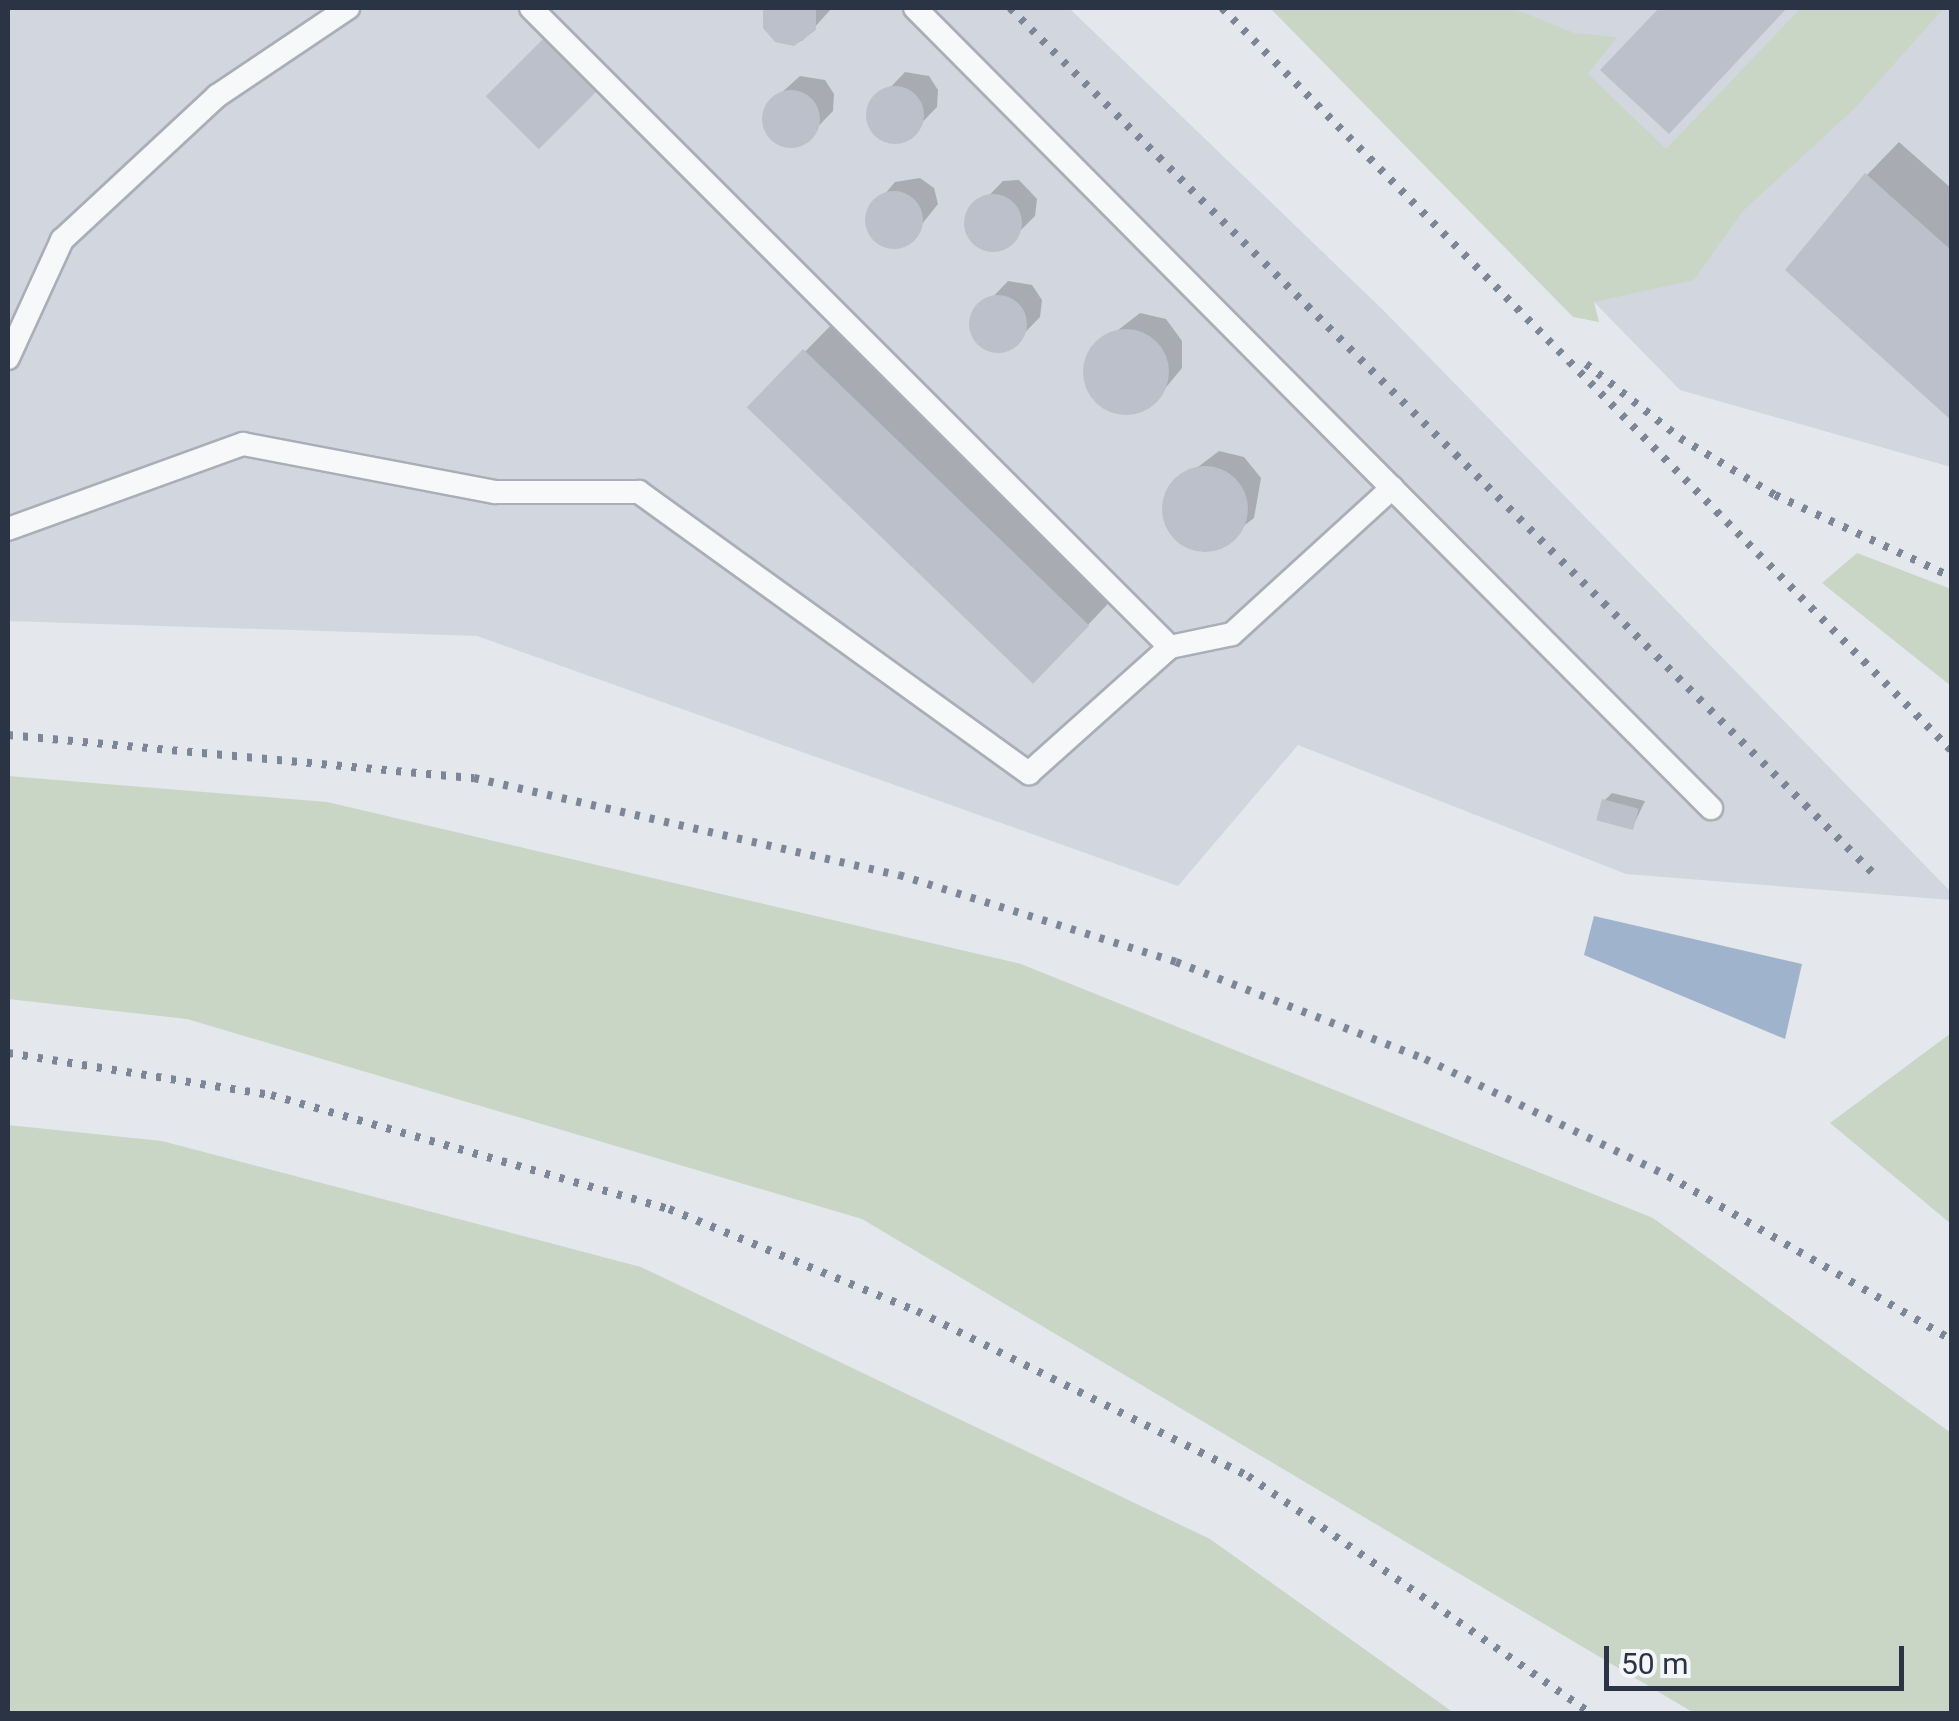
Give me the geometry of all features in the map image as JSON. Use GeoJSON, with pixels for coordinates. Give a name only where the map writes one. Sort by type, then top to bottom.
{"type":"FeatureCollection","features":[{"type":"Feature","properties":{"kind":"lane"},"geometry":{"type":"LineString","coordinates":[[8,358],[62,240],[217,96],[348,8]]}},
{"type":"Feature","properties":{"kind":"lane"},"geometry":{"type":"LineString","coordinates":[[531,8],[1170,647]]}},
{"type":"Feature","properties":{"kind":"lane"},"geometry":{"type":"LineString","coordinates":[[915,8],[1711,808]]}},
{"type":"Feature","properties":{"kind":"lane"},"geometry":{"type":"LineString","coordinates":[[8,529],[243,444],[495,492],[639,492],[1030,773],[1170,647],[1232,634],[1392,488]]}},
{"type":"Feature","properties":{"kind":"shaded area"},"geometry":{"type":"Polygon","coordinates":[[[8,8],[1069,8],[1384,311],[1951,892],[1951,900],[1626,874],[1298,745],[1178,886],[477,636],[8,621],[8,8]]]}},
{"type":"Feature","properties":{"kind":"shaded area"},"geometry":{"type":"Polygon","coordinates":[[[1307,8],[1951,8],[1951,467],[1680,390],[1307,8]]]}},
{"type":"Feature","properties":{"kind":"green space"},"geometry":{"type":"Polygon","coordinates":[[[1270,8],[1512,8],[1574,33],[1617,37],[1588,74],[1666,149],[1801,8],[1944,8],[1854,109],[1744,210],[1694,280],[1594,302],[1599,322],[1573,317],[1270,8]]]}},
{"type":"Feature","properties":{"kind":"green space"},"geometry":{"type":"Polygon","coordinates":[[[1857,553],[1951,589],[1951,686],[1822,583],[1857,553]]]}},
{"type":"Feature","properties":{"kind":"green space"},"geometry":{"type":"Polygon","coordinates":[[[8,776],[327,802],[1021,964],[1653,1218],[1951,1433],[1951,1713],[1694,1713],[862,1219],[187,1019],[8,999],[8,776]]]}},
{"type":"Feature","properties":{"kind":"green space"},"geometry":{"type":"Polygon","coordinates":[[[1951,1033],[1951,1224],[1830,1123],[1951,1033]]]}},
{"type":"Feature","properties":{"kind":"green space"},"geometry":{"type":"Polygon","coordinates":[[[8,1125],[162,1141],[641,1267],[1210,1539],[1454,1713],[8,1713],[8,1125]]]}},
{"type":"Feature","properties":{"kind":"water"},"geometry":{"type":"Polygon","coordinates":[[[1594,916],[1802,964],[1785,1039],[1584,955],[1594,916]]]}},
{"type":"Feature","properties":{"kind":"building"},"geometry":{"type":"Polygon","coordinates":[[[763,8],[816,8],[816,30],[794,46],[775,42],[763,28],[763,8]]]}},
{"type":"Feature","properties":{"kind":"building"},"geometry":{"type":"Polygon","coordinates":[[[1659,8],[1787,8],[1669,134],[1600,70],[1659,8]]]}},
{"type":"Feature","properties":{"kind":"building"},"geometry":{"type":"Polygon","coordinates":[[[543,39],[596,92],[539,149],[486,96],[543,39]]]}},
{"type":"Feature","properties":{"kind":"building"},"geometry":{"type":"Polygon","coordinates":[[[895,86],[915,95],[924,115],[915,135],[895,144],[875,135],[866,115],[875,95],[895,86]]]}},
{"type":"Feature","properties":{"kind":"building"},"geometry":{"type":"Polygon","coordinates":[[[791,90],[811,99],[820,119],[811,139],[791,148],[771,139],[762,119],[771,99],[791,90]]]}},
{"type":"Feature","properties":{"kind":"building"},"geometry":{"type":"Polygon","coordinates":[[[1865,173],[1952,251],[1952,421],[1785,270],[1865,173]]]}},
{"type":"Feature","properties":{"kind":"building"},"geometry":{"type":"Polygon","coordinates":[[[894,191],[914,200],[923,220],[914,240],[894,249],[874,240],[865,220],[874,200],[894,191]]]}},
{"type":"Feature","properties":{"kind":"building"},"geometry":{"type":"Polygon","coordinates":[[[993,194],[1013,203],[1022,223],[1013,243],[993,252],[973,243],[964,223],[973,203],[993,194]]]}},
{"type":"Feature","properties":{"kind":"building"},"geometry":{"type":"Polygon","coordinates":[[[998,295],[1018,304],[1027,324],[1018,344],[998,353],[978,344],[969,324],[978,304],[998,295]]]}},
{"type":"Feature","properties":{"kind":"building"},"geometry":{"type":"Polygon","coordinates":[[[1126,329],[1150,336],[1162,348],[1169,372],[1162,396],[1150,408],[1126,415],[1102,408],[1090,396],[1083,372],[1090,348],[1102,336],[1126,329]]]}},
{"type":"Feature","properties":{"kind":"building"},"geometry":{"type":"Polygon","coordinates":[[[803,349],[1089,625],[1033,684],[747,407],[803,349]]]}},
{"type":"Feature","properties":{"kind":"building"},"geometry":{"type":"Polygon","coordinates":[[[1205,466],[1229,473],[1241,485],[1248,509],[1241,533],[1229,545],[1205,552],[1181,545],[1169,533],[1162,509],[1169,485],[1181,473],[1205,466]]]}},
{"type":"Feature","properties":{"kind":"building"},"geometry":{"type":"Polygon","coordinates":[[[1602,799],[1639,809],[1633,830],[1596,820],[1602,799]]]}},
{"type":"Feature","properties":{"kind":"railway"},"geometry":{"type":"LineString","coordinates":[[1010,8],[1873,873]]}},
{"type":"Feature","properties":{"kind":"railway"},"geometry":{"type":"LineString","coordinates":[[1222,8],[1952,751]]}},
{"type":"Feature","properties":{"kind":"railway"},"geometry":{"type":"LineString","coordinates":[[1586,364],[1680,438],[1775,495],[1952,577]]}},
{"type":"Feature","properties":{"kind":"railway"},"geometry":{"type":"LineString","coordinates":[[8,735],[474,778],[899,875],[1176,962],[1425,1059],[1668,1176],[1952,1340]]}},
{"type":"Feature","properties":{"kind":"railway"},"geometry":{"type":"LineString","coordinates":[[8,1053],[271,1095],[669,1209],[917,1311],[1248,1476],[1592,1714]]}}]}
